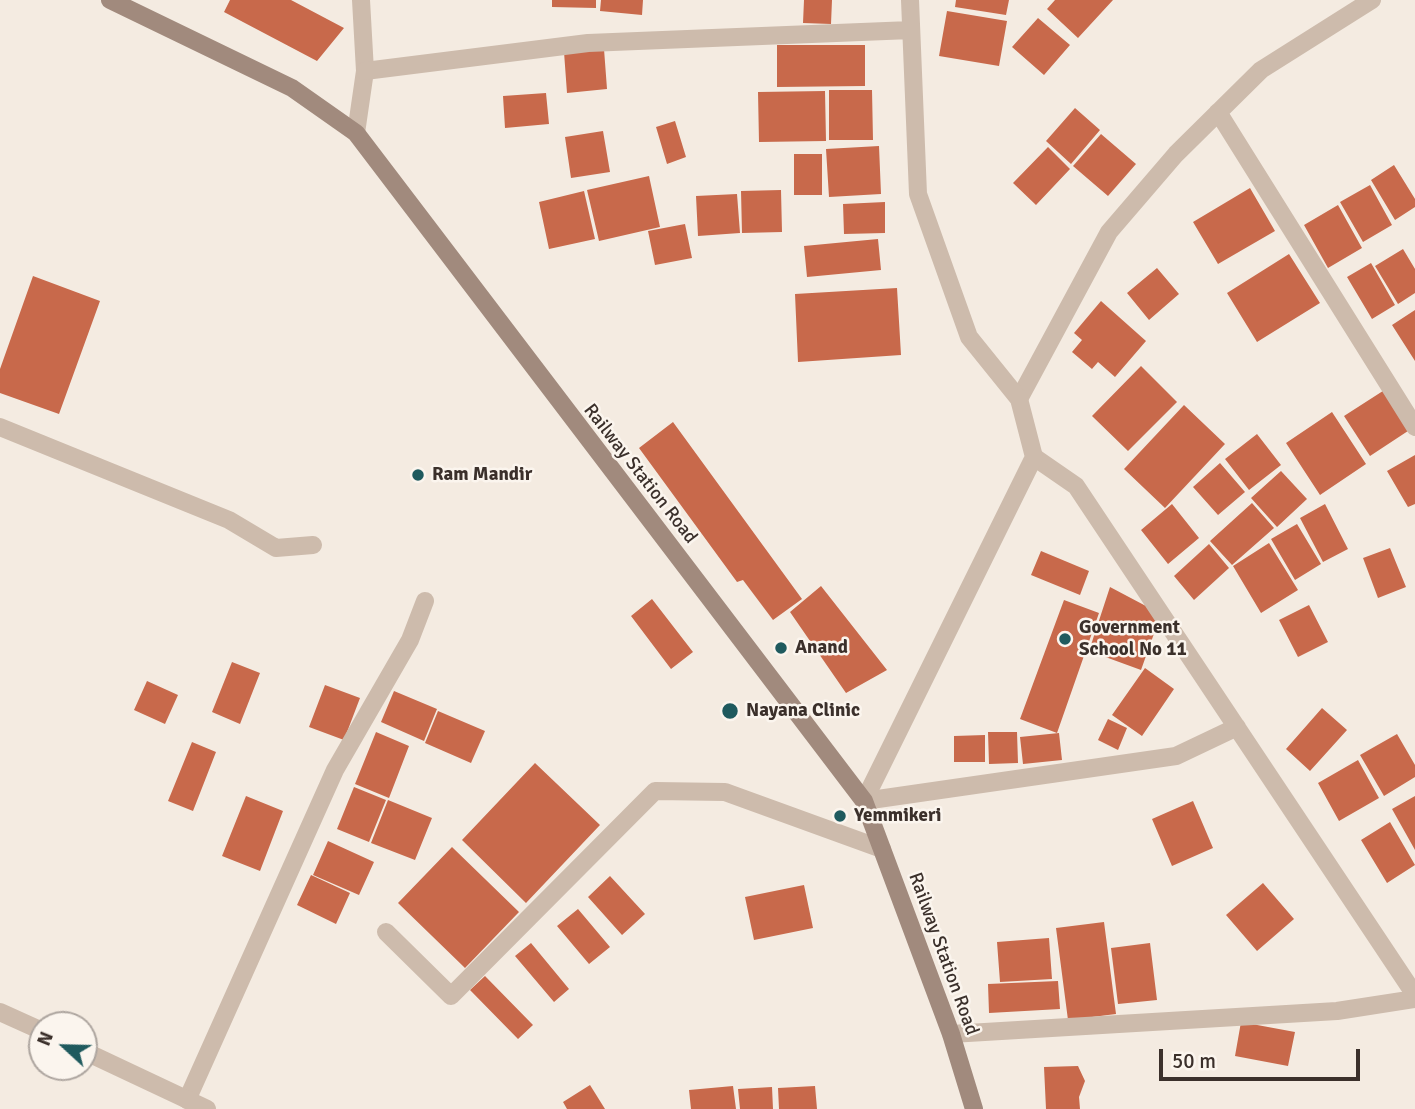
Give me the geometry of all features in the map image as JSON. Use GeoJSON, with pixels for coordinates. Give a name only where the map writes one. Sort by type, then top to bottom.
{"type":"FeatureCollection","features":[{"type":"Feature","properties":{"kind":"main road","name":"Railway Station Road"},"geometry":{"type":"LineString","coordinates":[[110,0],[292,88],[356,133],[864,801],[951,1034],[974,1109]]}},
{"type":"Feature","properties":{"kind":"street"},"geometry":{"type":"LineString","coordinates":[[356,133],[365,71],[361,0]]}},
{"type":"Feature","properties":{"kind":"street"},"geometry":{"type":"LineString","coordinates":[[864,801],[1034,457],[1019,399],[969,337],[918,194],[910,0]]}},
{"type":"Feature","properties":{"kind":"street"},"geometry":{"type":"LineString","coordinates":[[1019,399],[1110,232],[1176,154],[1261,70],[1372,0]]}},
{"type":"Feature","properties":{"kind":"street"},"geometry":{"type":"LineString","coordinates":[[365,71],[588,43],[911,30]]}},
{"type":"Feature","properties":{"kind":"street"},"geometry":{"type":"LineString","coordinates":[[1218,113],[1415,428]]}},
{"type":"Feature","properties":{"kind":"street"},"geometry":{"type":"LineString","coordinates":[[0,427],[229,520],[276,548],[313,545]]}},
{"type":"Feature","properties":{"kind":"street"},"geometry":{"type":"LineString","coordinates":[[951,1034],[1336,1011],[1415,997],[1076,486],[1034,457]]}},
{"type":"Feature","properties":{"kind":"street"},"geometry":{"type":"LineString","coordinates":[[187,1100],[335,770],[410,640],[425,601]]}},
{"type":"Feature","properties":{"kind":"street"},"geometry":{"type":"LineString","coordinates":[[864,801],[1176,756],[1237,727]]}},
{"type":"Feature","properties":{"kind":"street"},"geometry":{"type":"LineString","coordinates":[[386,932],[451,996],[655,791],[724,792],[882,849]]}},
{"type":"Feature","properties":{"kind":"street"},"geometry":{"type":"LineString","coordinates":[[0,1012],[28,1025]]}},
{"type":"Feature","properties":{"kind":"street"},"geometry":{"type":"LineString","coordinates":[[98,1058],[207,1109]]}},
{"type":"Feature","properties":{"kind":"building"},"geometry":{"type":"Polygon","coordinates":[[[230,0],[291,0],[344,28],[317,61],[224,12],[230,0]]]}},
{"type":"Feature","properties":{"kind":"building"},"geometry":{"type":"Polygon","coordinates":[[[552,0],[596,0],[596,8],[552,7],[552,0]]]}},
{"type":"Feature","properties":{"kind":"building"},"geometry":{"type":"Polygon","coordinates":[[[601,0],[643,0],[642,15],[600,11],[601,0]]]}},
{"type":"Feature","properties":{"kind":"building"},"geometry":{"type":"Polygon","coordinates":[[[804,0],[832,0],[831,24],[803,23],[804,0]]]}},
{"type":"Feature","properties":{"kind":"building"},"geometry":{"type":"Polygon","coordinates":[[[956,0],[1009,0],[1006,15],[955,7],[956,0]]]}},
{"type":"Feature","properties":{"kind":"building"},"geometry":{"type":"Polygon","coordinates":[[[1055,0],[1113,0],[1078,38],[1047,9],[1055,0]]]}},
{"type":"Feature","properties":{"kind":"building"},"geometry":{"type":"Polygon","coordinates":[[[947,11],[1007,21],[999,66],[939,56],[947,11]]]}},
{"type":"Feature","properties":{"kind":"building"},"geometry":{"type":"Polygon","coordinates":[[[1038,18],[1070,45],[1044,75],[1012,47],[1038,18]]]}},
{"type":"Feature","properties":{"kind":"building"},"geometry":{"type":"Polygon","coordinates":[[[777,45],[865,45],[865,86],[777,87],[777,45]]]}},
{"type":"Feature","properties":{"kind":"building"},"geometry":{"type":"Polygon","coordinates":[[[604,49],[607,89],[567,93],[564,52],[604,49]]]}},
{"type":"Feature","properties":{"kind":"building"},"geometry":{"type":"Polygon","coordinates":[[[829,90],[872,90],[873,140],[829,140],[829,90]]]}},
{"type":"Feature","properties":{"kind":"building"},"geometry":{"type":"Polygon","coordinates":[[[825,91],[826,141],[759,142],[758,92],[825,91]]]}},
{"type":"Feature","properties":{"kind":"building"},"geometry":{"type":"Polygon","coordinates":[[[546,93],[549,124],[505,128],[503,96],[546,93]]]}},
{"type":"Feature","properties":{"kind":"building"},"geometry":{"type":"Polygon","coordinates":[[[1075,108],[1100,130],[1071,164],[1046,141],[1075,108]]]}},
{"type":"Feature","properties":{"kind":"building"},"geometry":{"type":"Polygon","coordinates":[[[675,121],[686,157],[667,164],[656,127],[675,121]]]}},
{"type":"Feature","properties":{"kind":"building"},"geometry":{"type":"Polygon","coordinates":[[[603,131],[610,172],[571,178],[565,137],[603,131]]]}},
{"type":"Feature","properties":{"kind":"building"},"geometry":{"type":"Polygon","coordinates":[[[1101,134],[1136,164],[1108,196],[1073,166],[1101,134]]]}},
{"type":"Feature","properties":{"kind":"building"},"geometry":{"type":"Polygon","coordinates":[[[879,146],[881,194],[829,197],[826,149],[879,146]]]}},
{"type":"Feature","properties":{"kind":"building"},"geometry":{"type":"Polygon","coordinates":[[[1048,147],[1070,169],[1036,205],[1013,183],[1048,147]]]}},
{"type":"Feature","properties":{"kind":"building"},"geometry":{"type":"Polygon","coordinates":[[[794,154],[822,154],[822,195],[794,195],[794,154]]]}},
{"type":"Feature","properties":{"kind":"building"},"geometry":{"type":"Polygon","coordinates":[[[1394,165],[1415,199],[1415,207],[1395,220],[1371,180],[1394,165]]]}},
{"type":"Feature","properties":{"kind":"building"},"geometry":{"type":"Polygon","coordinates":[[[649,176],[660,227],[599,241],[587,190],[649,176]]]}},
{"type":"Feature","properties":{"kind":"building"},"geometry":{"type":"Polygon","coordinates":[[[1370,185],[1392,225],[1363,242],[1340,202],[1370,185]]]}},
{"type":"Feature","properties":{"kind":"building"},"geometry":{"type":"Polygon","coordinates":[[[1250,188],[1275,231],[1218,264],[1193,222],[1250,188]]]}},
{"type":"Feature","properties":{"kind":"building"},"geometry":{"type":"Polygon","coordinates":[[[781,190],[782,232],[742,233],[741,191],[781,190]]]}},
{"type":"Feature","properties":{"kind":"building"},"geometry":{"type":"Polygon","coordinates":[[[584,191],[595,239],[549,249],[539,202],[584,191]]]}},
{"type":"Feature","properties":{"kind":"building"},"geometry":{"type":"Polygon","coordinates":[[[737,194],[740,233],[698,236],[696,196],[737,194]]]}},
{"type":"Feature","properties":{"kind":"building"},"geometry":{"type":"Polygon","coordinates":[[[885,202],[885,233],[844,234],[843,204],[885,202]]]}},
{"type":"Feature","properties":{"kind":"building"},"geometry":{"type":"Polygon","coordinates":[[[1338,205],[1362,248],[1328,268],[1304,225],[1338,205]]]}},
{"type":"Feature","properties":{"kind":"building"},"geometry":{"type":"Polygon","coordinates":[[[685,224],[692,258],[655,265],[648,231],[685,224]]]}},
{"type":"Feature","properties":{"kind":"building"},"geometry":{"type":"Polygon","coordinates":[[[878,239],[881,270],[807,277],[804,246],[878,239]]]}},
{"type":"Feature","properties":{"kind":"building"},"geometry":{"type":"Polygon","coordinates":[[[1403,249],[1415,269],[1415,293],[1398,304],[1375,266],[1403,249]]]}},
{"type":"Feature","properties":{"kind":"building"},"geometry":{"type":"Polygon","coordinates":[[[1289,254],[1320,303],[1257,342],[1227,293],[1289,254]]]}},
{"type":"Feature","properties":{"kind":"building"},"geometry":{"type":"Polygon","coordinates":[[[1371,263],[1395,305],[1372,319],[1347,277],[1371,263]]]}},
{"type":"Feature","properties":{"kind":"building"},"geometry":{"type":"Polygon","coordinates":[[[1157,268],[1179,294],[1149,320],[1127,293],[1157,268]]]}},
{"type":"Feature","properties":{"kind":"building"},"geometry":{"type":"Polygon","coordinates":[[[33,276],[100,301],[59,414],[0,393],[0,369],[33,276]]]}},
{"type":"Feature","properties":{"kind":"building"},"geometry":{"type":"Polygon","coordinates":[[[897,288],[901,355],[798,362],[795,294],[897,288]]]}},
{"type":"Feature","properties":{"kind":"building"},"geometry":{"type":"Polygon","coordinates":[[[1101,301],[1146,341],[1115,377],[1098,362],[1092,369],[1072,352],[1082,340],[1074,333],[1101,301]]]}},
{"type":"Feature","properties":{"kind":"building"},"geometry":{"type":"Polygon","coordinates":[[[1415,310],[1415,361],[1392,325],[1415,310]]]}},
{"type":"Feature","properties":{"kind":"building"},"geometry":{"type":"Polygon","coordinates":[[[1141,366],[1177,402],[1128,451],[1092,416],[1141,366]]]}},
{"type":"Feature","properties":{"kind":"building"},"geometry":{"type":"Polygon","coordinates":[[[1386,389],[1411,429],[1370,456],[1344,416],[1386,389]]]}},
{"type":"Feature","properties":{"kind":"building"},"geometry":{"type":"Polygon","coordinates":[[[1184,405],[1225,444],[1165,508],[1124,469],[1184,405]]]}},
{"type":"Feature","properties":{"kind":"building"},"geometry":{"type":"Polygon","coordinates":[[[1332,412],[1366,464],[1320,495],[1286,443],[1332,412]]]}},
{"type":"Feature","properties":{"kind":"building"},"geometry":{"type":"Polygon","coordinates":[[[673,422],[802,599],[773,620],[743,580],[737,582],[639,448],[673,422]]]}},
{"type":"Feature","properties":{"kind":"building"},"geometry":{"type":"Polygon","coordinates":[[[1257,434],[1281,465],[1249,490],[1225,459],[1257,434]]]}},
{"type":"Feature","properties":{"kind":"building"},"geometry":{"type":"Polygon","coordinates":[[[1415,455],[1415,504],[1408,507],[1387,471],[1415,455]]]}},
{"type":"Feature","properties":{"kind":"building"},"geometry":{"type":"Polygon","coordinates":[[[1220,463],[1245,492],[1218,515],[1193,487],[1220,463]]]}},
{"type":"Feature","properties":{"kind":"building"},"geometry":{"type":"Polygon","coordinates":[[[1281,471],[1307,499],[1277,527],[1251,498],[1281,471]]]}},
{"type":"Feature","properties":{"kind":"building"},"geometry":{"type":"Polygon","coordinates":[[[1252,503],[1274,528],[1232,565],[1210,541],[1252,503]]]}},
{"type":"Feature","properties":{"kind":"building"},"geometry":{"type":"Polygon","coordinates":[[[1172,504],[1199,538],[1168,564],[1141,530],[1172,504]]]}},
{"type":"Feature","properties":{"kind":"building"},"geometry":{"type":"Polygon","coordinates":[[[1325,504],[1348,549],[1323,562],[1300,518],[1325,504]]]}},
{"type":"Feature","properties":{"kind":"building"},"geometry":{"type":"Polygon","coordinates":[[[1297,524],[1321,564],[1295,580],[1271,539],[1297,524]]]}},
{"type":"Feature","properties":{"kind":"building"},"geometry":{"type":"Polygon","coordinates":[[[1269,543],[1298,590],[1261,613],[1233,566],[1269,543]]]}},
{"type":"Feature","properties":{"kind":"building"},"geometry":{"type":"Polygon","coordinates":[[[1209,544],[1229,568],[1194,600],[1174,576],[1209,544]]]}},
{"type":"Feature","properties":{"kind":"building"},"geometry":{"type":"Polygon","coordinates":[[[1390,548],[1406,587],[1378,598],[1363,558],[1390,548]]]}},
{"type":"Feature","properties":{"kind":"building"},"geometry":{"type":"Polygon","coordinates":[[[1041,551],[1089,571],[1080,595],[1031,575],[1041,551]]]}},
{"type":"Feature","properties":{"kind":"building"},"geometry":{"type":"Polygon","coordinates":[[[821,586],[887,670],[846,693],[790,612],[821,586]]]}},
{"type":"Feature","properties":{"kind":"building"},"geometry":{"type":"Polygon","coordinates":[[[1110,587],[1161,614],[1141,670],[1089,651],[1110,587]]]}},
{"type":"Feature","properties":{"kind":"building"},"geometry":{"type":"Polygon","coordinates":[[[652,599],[693,652],[671,669],[631,616],[652,599]]]}},
{"type":"Feature","properties":{"kind":"building"},"geometry":{"type":"Polygon","coordinates":[[[1064,600],[1099,613],[1057,733],[1020,719],[1064,600]]]}},
{"type":"Feature","properties":{"kind":"building"},"geometry":{"type":"Polygon","coordinates":[[[1309,605],[1328,642],[1298,657],[1279,620],[1309,605]]]}},
{"type":"Feature","properties":{"kind":"building"},"geometry":{"type":"Polygon","coordinates":[[[232,662],[260,673],[240,724],[212,712],[232,662]]]}},
{"type":"Feature","properties":{"kind":"building"},"geometry":{"type":"Polygon","coordinates":[[[1145,668],[1174,689],[1142,736],[1112,715],[1145,668]]]}},
{"type":"Feature","properties":{"kind":"building"},"geometry":{"type":"Polygon","coordinates":[[[147,681],[178,695],[165,724],[134,710],[147,681]]]}},
{"type":"Feature","properties":{"kind":"building"},"geometry":{"type":"Polygon","coordinates":[[[325,685],[360,698],[344,740],[309,727],[325,685]]]}},
{"type":"Feature","properties":{"kind":"building"},"geometry":{"type":"Polygon","coordinates":[[[394,691],[437,709],[424,741],[381,722],[394,691]]]}},
{"type":"Feature","properties":{"kind":"building"},"geometry":{"type":"Polygon","coordinates":[[[1322,708],[1347,730],[1310,771],[1286,749],[1322,708]]]}},
{"type":"Feature","properties":{"kind":"building"},"geometry":{"type":"Polygon","coordinates":[[[438,711],[485,731],[471,763],[425,743],[438,711]]]}},
{"type":"Feature","properties":{"kind":"building"},"geometry":{"type":"Polygon","coordinates":[[[1108,719],[1127,728],[1118,750],[1098,740],[1108,719]]]}},
{"type":"Feature","properties":{"kind":"building"},"geometry":{"type":"Polygon","coordinates":[[[376,732],[409,746],[389,798],[355,784],[376,732]]]}},
{"type":"Feature","properties":{"kind":"building"},"geometry":{"type":"Polygon","coordinates":[[[988,732],[1017,732],[1018,763],[989,764],[988,732]]]}},
{"type":"Feature","properties":{"kind":"building"},"geometry":{"type":"Polygon","coordinates":[[[1059,733],[1062,760],[1023,764],[1020,737],[1059,733]]]}},
{"type":"Feature","properties":{"kind":"building"},"geometry":{"type":"Polygon","coordinates":[[[1397,734],[1415,765],[1415,777],[1384,796],[1360,755],[1397,734]]]}},
{"type":"Feature","properties":{"kind":"building"},"geometry":{"type":"Polygon","coordinates":[[[985,735],[985,762],[954,762],[954,736],[985,735]]]}},
{"type":"Feature","properties":{"kind":"building"},"geometry":{"type":"Polygon","coordinates":[[[192,742],[216,752],[193,811],[168,801],[192,742]]]}},
{"type":"Feature","properties":{"kind":"building"},"geometry":{"type":"Polygon","coordinates":[[[1358,760],[1379,798],[1339,821],[1318,783],[1358,760]]]}},
{"type":"Feature","properties":{"kind":"building"},"geometry":{"type":"Polygon","coordinates":[[[535,763],[600,825],[526,903],[462,840],[535,763]]]}},
{"type":"Feature","properties":{"kind":"building"},"geometry":{"type":"Polygon","coordinates":[[[354,787],[386,800],[369,842],[337,829],[354,787]]]}},
{"type":"Feature","properties":{"kind":"building"},"geometry":{"type":"Polygon","coordinates":[[[246,796],[283,811],[260,871],[222,856],[246,796]]]}},
{"type":"Feature","properties":{"kind":"building"},"geometry":{"type":"Polygon","coordinates":[[[1415,796],[1415,850],[1392,809],[1415,796]]]}},
{"type":"Feature","properties":{"kind":"building"},"geometry":{"type":"Polygon","coordinates":[[[388,800],[432,818],[415,860],[371,843],[388,800]]]}},
{"type":"Feature","properties":{"kind":"building"},"geometry":{"type":"Polygon","coordinates":[[[1193,801],[1213,848],[1172,866],[1152,819],[1193,801]]]}},
{"type":"Feature","properties":{"kind":"building"},"geometry":{"type":"Polygon","coordinates":[[[1390,822],[1415,865],[1387,883],[1361,840],[1390,822]]]}},
{"type":"Feature","properties":{"kind":"building"},"geometry":{"type":"Polygon","coordinates":[[[328,841],[374,862],[359,895],[313,875],[328,841]]]}},
{"type":"Feature","properties":{"kind":"building"},"geometry":{"type":"Polygon","coordinates":[[[452,847],[519,912],[465,968],[398,903],[452,847]]]}},
{"type":"Feature","properties":{"kind":"building"},"geometry":{"type":"Polygon","coordinates":[[[311,875],[350,893],[336,924],[297,905],[311,875]]]}},
{"type":"Feature","properties":{"kind":"building"},"geometry":{"type":"Polygon","coordinates":[[[610,876],[645,914],[622,935],[588,897],[610,876]]]}},
{"type":"Feature","properties":{"kind":"building"},"geometry":{"type":"Polygon","coordinates":[[[1263,883],[1294,919],[1257,951],[1226,915],[1263,883]]]}},
{"type":"Feature","properties":{"kind":"building"},"geometry":{"type":"Polygon","coordinates":[[[804,885],[813,928],[754,940],[745,897],[804,885]]]}},
{"type":"Feature","properties":{"kind":"building"},"geometry":{"type":"Polygon","coordinates":[[[578,909],[610,947],[589,964],[557,926],[578,909]]]}},
{"type":"Feature","properties":{"kind":"building"},"geometry":{"type":"Polygon","coordinates":[[[1104,922],[1116,1014],[1068,1020],[1056,928],[1104,922]]]}},
{"type":"Feature","properties":{"kind":"building"},"geometry":{"type":"Polygon","coordinates":[[[1049,938],[1052,979],[1000,982],[997,942],[1049,938]]]}},
{"type":"Feature","properties":{"kind":"building"},"geometry":{"type":"Polygon","coordinates":[[[531,943],[569,989],[554,1002],[515,956],[531,943]]]}},
{"type":"Feature","properties":{"kind":"building"},"geometry":{"type":"Polygon","coordinates":[[[1150,943],[1157,1000],[1118,1004],[1111,948],[1150,943]]]}},
{"type":"Feature","properties":{"kind":"building"},"geometry":{"type":"Polygon","coordinates":[[[485,976],[533,1025],[518,1039],[470,990],[485,976]]]}},
{"type":"Feature","properties":{"kind":"building"},"geometry":{"type":"Polygon","coordinates":[[[1058,981],[1060,1009],[989,1013],[988,984],[1058,981]]]}},
{"type":"Feature","properties":{"kind":"building"},"geometry":{"type":"Polygon","coordinates":[[[1241,1022],[1295,1032],[1288,1066],[1235,1056],[1241,1022]]]}},
{"type":"Feature","properties":{"kind":"building"},"geometry":{"type":"Polygon","coordinates":[[[1078,1066],[1085,1081],[1079,1097],[1080,1109],[1046,1109],[1044,1067],[1078,1066]]]}},
{"type":"Feature","properties":{"kind":"building"},"geometry":{"type":"Polygon","coordinates":[[[590,1085],[605,1109],[567,1109],[563,1102],[590,1085]]]}},
{"type":"Feature","properties":{"kind":"building"},"geometry":{"type":"Polygon","coordinates":[[[733,1086],[736,1109],[691,1109],[689,1090],[733,1086]]]}},
{"type":"Feature","properties":{"kind":"building"},"geometry":{"type":"Polygon","coordinates":[[[815,1086],[817,1109],[779,1109],[778,1088],[815,1086]]]}},
{"type":"Feature","properties":{"kind":"building"},"geometry":{"type":"Polygon","coordinates":[[[772,1087],[773,1109],[740,1109],[738,1089],[772,1087]]]}},
{"type":"Feature","properties":{"kind":"place","name":"Ram Mandir"},"geometry":{"type":"Point","coordinates":[418,475]}},
{"type":"Feature","properties":{"kind":"place","name":"Government School No 11"},"geometry":{"type":"Point","coordinates":[1065,639]}},
{"type":"Feature","properties":{"kind":"place","name":"Anand"},"geometry":{"type":"Point","coordinates":[781,648]}},
{"type":"Feature","properties":{"kind":"place","name":"Nayana Clinic"},"geometry":{"type":"Point","coordinates":[730,711]}},
{"type":"Feature","properties":{"kind":"place","name":"Yemmikeri"},"geometry":{"type":"Point","coordinates":[840,816]}}]}
